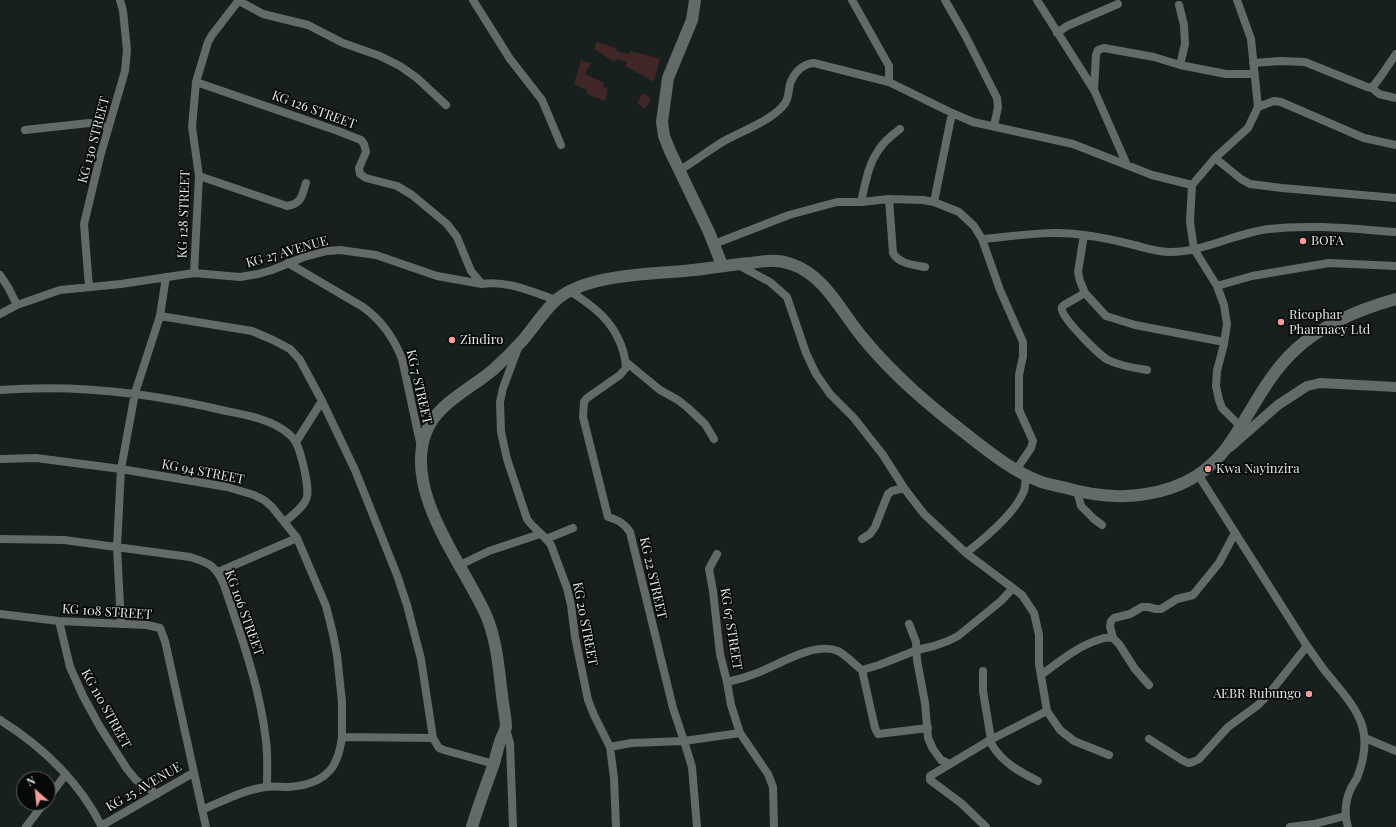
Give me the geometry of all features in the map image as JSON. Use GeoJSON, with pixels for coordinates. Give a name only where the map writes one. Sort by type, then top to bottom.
{"type":"FeatureCollection","features":[{"type":"Feature","properties":{"kind":"main road"},"geometry":{"type":"LineString","coordinates":[[695,0],[692,20],[668,78],[662,122],[664,136],[714,244],[722,265]]}},
{"type":"Feature","properties":{"kind":"main road"},"geometry":{"type":"LineString","coordinates":[[472,827],[506,729],[492,631],[460,565],[433,517],[425,491],[421,469],[425,435],[432,421],[442,408],[493,370],[520,343],[556,300],[570,291],[594,281],[722,265],[777,260],[794,265],[810,273],[823,286],[861,336],[890,370],[946,418],[1010,467],[1040,482],[1098,495],[1126,496],[1173,489],[1198,476],[1217,459],[1230,442],[1258,395],[1281,364],[1295,350],[1329,326],[1354,313],[1396,299]]}},
{"type":"Feature","properties":{"kind":"street","name":"KG 130 STREET"},"geometry":{"type":"LineString","coordinates":[[89,287],[84,224],[108,127],[125,71],[127,50],[123,11],[120,0]]}},
{"type":"Feature","properties":{"kind":"street"},"geometry":{"type":"LineString","coordinates":[[239,0],[263,14],[308,25],[343,43],[380,56],[394,63],[417,78],[446,105]]}},
{"type":"Feature","properties":{"kind":"street","name":"KG 128 STREET"},"geometry":{"type":"LineString","coordinates":[[194,273],[199,176],[192,127],[196,82],[208,42],[239,0]]}},
{"type":"Feature","properties":{"kind":"street"},"geometry":{"type":"LineString","coordinates":[[473,0],[510,59],[542,100],[561,145]]}},
{"type":"Feature","properties":{"kind":"street"},"geometry":{"type":"LineString","coordinates":[[852,0],[889,66],[889,82]]}},
{"type":"Feature","properties":{"kind":"street"},"geometry":{"type":"LineString","coordinates":[[945,0],[965,35],[997,98],[998,107],[994,126]]}},
{"type":"Feature","properties":{"kind":"street"},"geometry":{"type":"LineString","coordinates":[[1037,0],[1094,90],[1127,165]]}},
{"type":"Feature","properties":{"kind":"street"},"geometry":{"type":"LineString","coordinates":[[1237,0],[1251,40],[1253,74],[1258,107],[1248,128],[1216,158],[1192,185],[1190,222],[1194,249],[1217,286],[1224,305],[1227,324],[1217,371],[1216,386],[1219,400],[1222,408],[1240,426]]}},
{"type":"Feature","properties":{"kind":"street"},"geometry":{"type":"LineString","coordinates":[[1057,33],[1067,26],[1118,4]]}},
{"type":"Feature","properties":{"kind":"street"},"geometry":{"type":"LineString","coordinates":[[1179,5],[1184,25],[1185,44],[1180,65]]}},
{"type":"Feature","properties":{"kind":"street"},"geometry":{"type":"LineString","coordinates":[[1094,90],[1096,55],[1098,50],[1104,48],[1154,57],[1180,65],[1226,74],[1253,74]]}},
{"type":"Feature","properties":{"kind":"street"},"geometry":{"type":"LineString","coordinates":[[1372,88],[1396,54]]}},
{"type":"Feature","properties":{"kind":"street"},"geometry":{"type":"LineString","coordinates":[[1253,63],[1281,61],[1305,62],[1366,87],[1372,88],[1379,94],[1396,98]]}},
{"type":"Feature","properties":{"kind":"street"},"geometry":{"type":"LineString","coordinates":[[680,170],[723,142],[780,109],[786,102],[790,85],[795,75],[802,67],[814,63],[889,82],[973,122],[1073,144],[1152,174],[1192,185]]}},
{"type":"Feature","properties":{"kind":"street","name":"KG 126 STREET"},"geometry":{"type":"LineString","coordinates":[[196,82],[361,140],[364,144],[366,152],[359,168],[360,174],[366,178],[397,186],[423,204],[447,224],[457,237],[471,272],[482,284]]}},
{"type":"Feature","properties":{"kind":"street"},"geometry":{"type":"LineString","coordinates":[[1258,107],[1274,101],[1281,102],[1364,138],[1396,144]]}},
{"type":"Feature","properties":{"kind":"street"},"geometry":{"type":"LineString","coordinates":[[934,202],[952,113]]}},
{"type":"Feature","properties":{"kind":"street"},"geometry":{"type":"LineString","coordinates":[[25,130],[89,123],[108,127]]}},
{"type":"Feature","properties":{"kind":"street"},"geometry":{"type":"LineString","coordinates":[[861,202],[872,162],[877,152],[884,142],[900,129]]}},
{"type":"Feature","properties":{"kind":"street"},"geometry":{"type":"LineString","coordinates":[[1216,158],[1241,179],[1250,184],[1396,198]]}},
{"type":"Feature","properties":{"kind":"street"},"geometry":{"type":"LineString","coordinates":[[199,176],[287,206],[294,205],[300,201],[306,183]]}},
{"type":"Feature","properties":{"kind":"street"},"geometry":{"type":"LineString","coordinates":[[889,198],[893,253],[901,262],[925,267]]}},
{"type":"Feature","properties":{"kind":"street"},"geometry":{"type":"LineString","coordinates":[[714,244],[789,215],[812,208],[837,202],[861,202],[889,198],[934,202],[959,212],[974,226],[982,239],[1000,290],[1023,342],[1023,356],[1019,375],[1020,410],[1033,441],[1021,472],[1024,492],[1016,505],[991,534],[966,553]]}},
{"type":"Feature","properties":{"kind":"street"},"geometry":{"type":"LineString","coordinates":[[982,239],[1037,233],[1070,233],[1114,240],[1154,251],[1170,252],[1194,249],[1239,235],[1269,229],[1315,227],[1396,232]]}},
{"type":"Feature","properties":{"kind":"street"},"geometry":{"type":"LineString","coordinates":[[1084,235],[1078,272],[1085,293],[1106,316],[1135,325],[1224,342]]}},
{"type":"Feature","properties":{"kind":"street","name":"KG 27 AVENUE"},"geometry":{"type":"LineString","coordinates":[[0,314],[17,305],[60,290],[121,284],[194,273],[240,277],[272,270],[304,257],[327,251],[353,251],[376,254],[437,276],[482,284],[489,283],[514,286],[556,300]]}},
{"type":"Feature","properties":{"kind":"street","name":"KG 7 STREET"},"geometry":{"type":"LineString","coordinates":[[288,263],[363,307],[370,312],[389,332],[398,347],[402,359],[422,452]]}},
{"type":"Feature","properties":{"kind":"street"},"geometry":{"type":"LineString","coordinates":[[1217,286],[1252,276],[1329,263],[1396,266]]}},
{"type":"Feature","properties":{"kind":"street"},"geometry":{"type":"LineString","coordinates":[[735,264],[770,282],[787,297],[806,353],[816,374],[830,394],[854,418],[883,455],[904,488],[924,514],[966,553],[1022,595],[1034,613],[1039,635],[1039,664],[1047,711],[1060,730],[1074,741],[1109,755]]}},
{"type":"Feature","properties":{"kind":"street"},"geometry":{"type":"LineString","coordinates":[[0,275],[17,305]]}},
{"type":"Feature","properties":{"kind":"street"},"geometry":{"type":"LineString","coordinates":[[121,624],[117,547],[121,469],[135,393],[160,316],[166,277]]}},
{"type":"Feature","properties":{"kind":"street"},"geometry":{"type":"LineString","coordinates":[[570,291],[597,310],[612,327],[622,347],[626,362],[660,390],[678,400],[688,408],[705,424],[714,439]]}},
{"type":"Feature","properties":{"kind":"street"},"geometry":{"type":"LineString","coordinates":[[1085,293],[1064,305],[1062,308],[1062,311],[1068,320],[1091,347],[1106,359],[1115,364],[1147,370]]}},
{"type":"Feature","properties":{"kind":"street"},"geometry":{"type":"LineString","coordinates":[[160,316],[252,331],[273,340],[290,350],[300,360],[322,401],[355,470],[397,575],[407,605],[421,659],[433,738],[439,748],[494,764]]}},
{"type":"Feature","properties":{"kind":"street","name":"KG 20 STREET"},"geometry":{"type":"LineString","coordinates":[[520,343],[503,388],[500,402],[501,432],[507,459],[527,519],[546,539],[554,553],[572,605],[575,637],[588,700],[610,746],[614,778],[616,827]]}},
{"type":"Feature","properties":{"kind":"street","name":"KG 22 STREET"},"geometry":{"type":"LineString","coordinates":[[626,362],[626,368],[620,375],[584,402],[584,422],[608,517],[619,521],[626,526],[630,532],[665,680],[692,767],[696,827]]}},
{"type":"Feature","properties":{"kind":"street"},"geometry":{"type":"LineString","coordinates":[[1217,459],[1278,404],[1307,386],[1320,383],[1396,387]]}},
{"type":"Feature","properties":{"kind":"street"},"geometry":{"type":"LineString","coordinates":[[0,390],[55,388],[135,393],[199,404],[237,413],[269,423],[290,435],[296,442],[308,488],[308,498],[303,505],[285,522]]}},
{"type":"Feature","properties":{"kind":"street"},"geometry":{"type":"LineString","coordinates":[[296,442],[322,401]]}},
{"type":"Feature","properties":{"kind":"street","name":"KG 94 STREET"},"geometry":{"type":"LineString","coordinates":[[0,459],[36,458],[121,469],[228,488],[254,495],[268,504],[285,522],[297,538],[326,606],[333,634],[342,702],[342,737]]}},
{"type":"Feature","properties":{"kind":"street"},"geometry":{"type":"LineString","coordinates":[[1198,476],[1307,646],[1360,716],[1365,738],[1364,755],[1357,778],[1346,800],[1345,816],[1348,827]]}},
{"type":"Feature","properties":{"kind":"street"},"geometry":{"type":"LineString","coordinates":[[862,539],[870,534],[875,527],[888,494],[892,491],[904,488]]}},
{"type":"Feature","properties":{"kind":"street"},"geometry":{"type":"LineString","coordinates":[[1077,491],[1081,506],[1102,525]]}},
{"type":"Feature","properties":{"kind":"street"},"geometry":{"type":"LineString","coordinates":[[546,539],[573,528]]}},
{"type":"Feature","properties":{"kind":"street"},"geometry":{"type":"LineString","coordinates":[[1149,686],[1135,669],[1114,638],[1110,626],[1111,621],[1114,618],[1130,614],[1142,607],[1161,609],[1183,596],[1190,597],[1196,593],[1219,564],[1235,533]]}},
{"type":"Feature","properties":{"kind":"street"},"geometry":{"type":"LineString","coordinates":[[460,565],[489,551],[540,534]]}},
{"type":"Feature","properties":{"kind":"street"},"geometry":{"type":"LineString","coordinates":[[218,572],[297,538]]}},
{"type":"Feature","properties":{"kind":"street","name":"KG 106 STREET"},"geometry":{"type":"LineString","coordinates":[[0,539],[64,540],[190,557],[203,561],[212,566],[218,572],[242,640],[262,710],[267,743],[267,787]]}},
{"type":"Feature","properties":{"kind":"street","name":"KG 67 STREET"},"geometry":{"type":"LineString","coordinates":[[717,554],[709,569],[714,591],[720,654],[731,705],[740,733],[768,774],[773,787],[774,827]]}},
{"type":"Feature","properties":{"kind":"street"},"geometry":{"type":"LineString","coordinates":[[862,670],[917,650],[934,646],[958,636],[1001,601],[1013,588]]}},
{"type":"Feature","properties":{"kind":"street","name":"KG 108 STREET"},"geometry":{"type":"LineString","coordinates":[[0,614],[59,621],[121,624],[160,628],[193,773]]}},
{"type":"Feature","properties":{"kind":"street","name":"KG 110 STREET"},"geometry":{"type":"LineString","coordinates":[[59,621],[70,667],[83,696],[100,727],[127,769],[136,780],[157,794]]}},
{"type":"Feature","properties":{"kind":"street"},"geometry":{"type":"LineString","coordinates":[[909,624],[916,642],[917,660],[928,728],[928,738],[941,760],[950,764]]}},
{"type":"Feature","properties":{"kind":"street"},"geometry":{"type":"LineString","coordinates":[[1041,675],[1071,654],[1087,645],[1102,638],[1114,638]]}},
{"type":"Feature","properties":{"kind":"street"},"geometry":{"type":"LineString","coordinates":[[1149,739],[1188,763],[1199,759],[1228,727],[1258,705],[1268,695],[1307,646]]}},
{"type":"Feature","properties":{"kind":"street"},"geometry":{"type":"LineString","coordinates":[[727,682],[755,674],[806,652],[829,649],[846,656],[862,670],[870,699],[875,728],[878,734],[928,728]]}},
{"type":"Feature","properties":{"kind":"street"},"geometry":{"type":"LineString","coordinates":[[983,671],[983,691],[990,740],[997,753],[1005,761],[1019,771],[1038,781]]}},
{"type":"Feature","properties":{"kind":"street"},"geometry":{"type":"LineString","coordinates":[[986,827],[961,803],[930,780],[930,776],[990,740],[1047,711]]}},
{"type":"Feature","properties":{"kind":"street","name":"KG 25 AVENUE"},"geometry":{"type":"LineString","coordinates":[[0,720],[34,742],[57,764],[86,798],[101,826],[193,773],[206,827]]}},
{"type":"Feature","properties":{"kind":"street"},"geometry":{"type":"LineString","coordinates":[[506,729],[510,743],[512,762],[513,827]]}},
{"type":"Feature","properties":{"kind":"street"},"geometry":{"type":"LineString","coordinates":[[610,746],[631,743],[684,741],[740,733]]}},
{"type":"Feature","properties":{"kind":"street"},"geometry":{"type":"LineString","coordinates":[[202,810],[240,794],[267,787],[289,787],[308,784],[318,780],[334,766],[338,757],[342,737],[433,738]]}},
{"type":"Feature","properties":{"kind":"street"},"geometry":{"type":"LineString","coordinates":[[1365,738],[1396,751]]}},
{"type":"Feature","properties":{"kind":"street"},"geometry":{"type":"LineString","coordinates":[[56,787],[66,774]]}},
{"type":"Feature","properties":{"kind":"street"},"geometry":{"type":"LineString","coordinates":[[26,827],[38,811]]}},
{"type":"Feature","properties":{"kind":"street"},"geometry":{"type":"LineString","coordinates":[[1290,827],[1314,824],[1345,816]]}},
{"type":"Feature","properties":{"kind":"shaded area"},"geometry":{"type":"Polygon","coordinates":[[[597,42],[615,48],[619,52],[629,54],[631,51],[660,59],[654,82],[625,66],[627,62],[618,59],[614,62],[594,49],[597,42]]]}},
{"type":"Feature","properties":{"kind":"shaded area"},"geometry":{"type":"Polygon","coordinates":[[[581,60],[591,63],[585,74],[604,83],[603,87],[608,89],[605,101],[587,94],[587,90],[574,84],[581,60]]]}},
{"type":"Feature","properties":{"kind":"shaded area"},"geometry":{"type":"Polygon","coordinates":[[[643,93],[651,99],[645,109],[637,103],[643,93]]]}},
{"type":"Feature","properties":{"kind":"place","name":"BOFA"},"geometry":{"type":"Point","coordinates":[1303,241]}},
{"type":"Feature","properties":{"kind":"place","name":"Ricophar Pharmacy Ltd"},"geometry":{"type":"Point","coordinates":[1281,322]}},
{"type":"Feature","properties":{"kind":"place","name":"Zindiro"},"geometry":{"type":"Point","coordinates":[452,340]}},
{"type":"Feature","properties":{"kind":"place","name":"Kwa Nayinzira"},"geometry":{"type":"Point","coordinates":[1208,469]}},
{"type":"Feature","properties":{"kind":"place","name":"AEBR Rubungo"},"geometry":{"type":"Point","coordinates":[1309,694]}}]}
